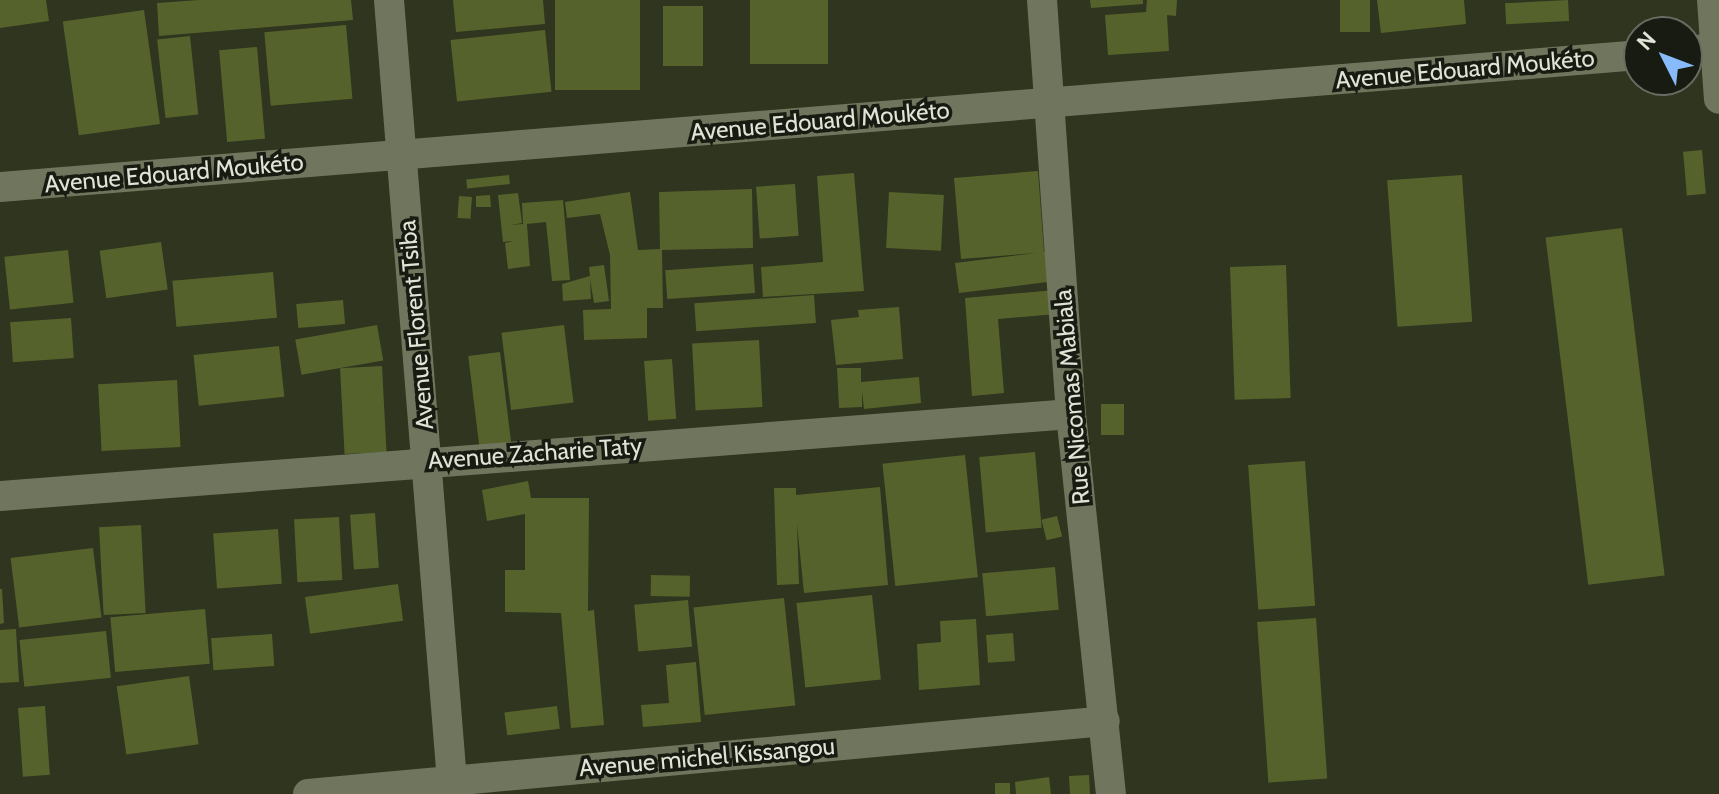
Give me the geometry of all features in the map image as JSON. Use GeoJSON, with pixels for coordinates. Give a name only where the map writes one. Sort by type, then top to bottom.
{"type":"FeatureCollection","features":[{"type":"Feature","properties":{"kind":"street","name":"Avenue Florent Tsiba"},"geometry":{"type":"LineString","coordinates":[[389,0],[452,787]]}},
{"type":"Feature","properties":{"kind":"street","name":"Rue Nicomas Mabiala"},"geometry":{"type":"LineString","coordinates":[[1042,0],[1052,102],[1071,414],[1111,794]]}},
{"type":"Feature","properties":{"kind":"street"},"geometry":{"type":"LineString","coordinates":[[1703,45],[1712,0]]}},
{"type":"Feature","properties":{"kind":"street"},"geometry":{"type":"LineString","coordinates":[[1703,53],[1719,99]]}},
{"type":"Feature","properties":{"kind":"street","name":"Avenue Edouard Moukéto"},"geometry":{"type":"LineString","coordinates":[[0,187],[1623,56]]}},
{"type":"Feature","properties":{"kind":"street","name":"Avenue Zacharie Taty"},"geometry":{"type":"LineString","coordinates":[[0,496],[1071,414]]}},
{"type":"Feature","properties":{"kind":"street","name":"Avenue michel Kissangou"},"geometry":{"type":"LineString","coordinates":[[308,794],[452,787],[1105,721]]}},
{"type":"Feature","properties":{"kind":"building"},"geometry":{"type":"Polygon","coordinates":[[[0,0],[46,0],[49,21],[0,28],[0,0]]]}},
{"type":"Feature","properties":{"kind":"building"},"geometry":{"type":"Polygon","coordinates":[[[351,0],[353,20],[159,36],[157,3],[351,0]]]}},
{"type":"Feature","properties":{"kind":"building"},"geometry":{"type":"Polygon","coordinates":[[[453,0],[543,0],[545,24],[456,32],[453,0]]]}},
{"type":"Feature","properties":{"kind":"building"},"geometry":{"type":"Polygon","coordinates":[[[555,0],[640,0],[640,90],[555,90],[555,0]]]}},
{"type":"Feature","properties":{"kind":"building"},"geometry":{"type":"Polygon","coordinates":[[[750,0],[828,0],[828,64],[750,64],[750,0]]]}},
{"type":"Feature","properties":{"kind":"building"},"geometry":{"type":"Polygon","coordinates":[[[1090,0],[1143,0],[1143,4],[1091,8],[1090,0]]]}},
{"type":"Feature","properties":{"kind":"building"},"geometry":{"type":"Polygon","coordinates":[[[1147,0],[1177,0],[1176,16],[1167,15],[1169,51],[1108,55],[1105,15],[1146,12],[1147,0]]]}},
{"type":"Feature","properties":{"kind":"building"},"geometry":{"type":"Polygon","coordinates":[[[1340,0],[1370,0],[1370,32],[1340,32],[1340,0]]]}},
{"type":"Feature","properties":{"kind":"building"},"geometry":{"type":"Polygon","coordinates":[[[1377,0],[1464,0],[1466,24],[1381,33],[1377,0]]]}},
{"type":"Feature","properties":{"kind":"building"},"geometry":{"type":"Polygon","coordinates":[[[1568,0],[1569,21],[1506,24],[1505,3],[1568,0]]]}},
{"type":"Feature","properties":{"kind":"building"},"geometry":{"type":"Polygon","coordinates":[[[663,6],[703,6],[703,66],[663,66],[663,6]]]}},
{"type":"Feature","properties":{"kind":"building"},"geometry":{"type":"Polygon","coordinates":[[[144,10],[160,124],[79,135],[63,21],[144,10]]]}},
{"type":"Feature","properties":{"kind":"building"},"geometry":{"type":"Polygon","coordinates":[[[346,25],[352,99],[271,106],[264,32],[346,25]]]}},
{"type":"Feature","properties":{"kind":"building"},"geometry":{"type":"Polygon","coordinates":[[[545,30],[551,92],[457,102],[451,40],[545,30]]]}},
{"type":"Feature","properties":{"kind":"building"},"geometry":{"type":"Polygon","coordinates":[[[190,36],[198,115],[165,118],[157,39],[190,36]]]}},
{"type":"Feature","properties":{"kind":"building"},"geometry":{"type":"Polygon","coordinates":[[[257,47],[265,139],[227,142],[219,50],[257,47]]]}},
{"type":"Feature","properties":{"kind":"building"},"geometry":{"type":"Polygon","coordinates":[[[1702,150],[1706,194],[1687,195],[1683,152],[1702,150]]]}},
{"type":"Feature","properties":{"kind":"building"},"geometry":{"type":"Polygon","coordinates":[[[1038,171],[1044,252],[1052,251],[1055,281],[959,293],[955,263],[1036,253],[961,259],[954,178],[1038,171]]]}},
{"type":"Feature","properties":{"kind":"building"},"geometry":{"type":"Polygon","coordinates":[[[854,173],[864,291],[763,297],[761,267],[823,262],[817,176],[854,173]]]}},
{"type":"Feature","properties":{"kind":"building"},"geometry":{"type":"Polygon","coordinates":[[[509,175],[510,184],[467,188],[466,179],[509,175]]]}},
{"type":"Feature","properties":{"kind":"building"},"geometry":{"type":"Polygon","coordinates":[[[1462,175],[1472,322],[1397,327],[1387,180],[1462,175]]]}},
{"type":"Feature","properties":{"kind":"building"},"geometry":{"type":"Polygon","coordinates":[[[795,184],[799,236],[760,239],[756,187],[795,184]]]}},
{"type":"Feature","properties":{"kind":"building"},"geometry":{"type":"Polygon","coordinates":[[[752,189],[753,248],[662,250],[663,308],[647,308],[647,338],[584,340],[583,310],[611,309],[610,255],[600,214],[567,218],[565,202],[630,192],[638,250],[660,249],[659,192],[752,189]]]}},
{"type":"Feature","properties":{"kind":"building"},"geometry":{"type":"Polygon","coordinates":[[[889,192],[944,195],[941,251],[886,248],[889,192]]]}},
{"type":"Feature","properties":{"kind":"building"},"geometry":{"type":"Polygon","coordinates":[[[518,193],[522,223],[511,225],[523,224],[522,203],[563,200],[570,280],[552,281],[546,222],[527,224],[530,266],[508,269],[505,243],[514,241],[503,242],[498,195],[518,193]]]}},
{"type":"Feature","properties":{"kind":"building"},"geometry":{"type":"Polygon","coordinates":[[[490,195],[491,207],[476,207],[476,196],[490,195]]]}},
{"type":"Feature","properties":{"kind":"building"},"geometry":{"type":"Polygon","coordinates":[[[459,196],[472,197],[470,219],[457,218],[459,196]]]}},
{"type":"Feature","properties":{"kind":"building"},"geometry":{"type":"Polygon","coordinates":[[[1622,228],[1665,575],[1588,585],[1546,237],[1622,228]]]}},
{"type":"Feature","properties":{"kind":"building"},"geometry":{"type":"Polygon","coordinates":[[[161,242],[168,290],[106,298],[100,251],[161,242]]]}},
{"type":"Feature","properties":{"kind":"building"},"geometry":{"type":"Polygon","coordinates":[[[68,250],[74,303],[10,309],[4,257],[68,250]]]}},
{"type":"Feature","properties":{"kind":"building"},"geometry":{"type":"Polygon","coordinates":[[[753,264],[755,293],[667,299],[665,270],[753,264]]]}},
{"type":"Feature","properties":{"kind":"building"},"geometry":{"type":"Polygon","coordinates":[[[604,265],[609,301],[594,303],[590,279],[591,299],[563,301],[562,284],[590,276],[589,267],[604,265]]]}},
{"type":"Feature","properties":{"kind":"building"},"geometry":{"type":"Polygon","coordinates":[[[1286,265],[1291,398],[1235,400],[1230,267],[1286,265]]]}},
{"type":"Feature","properties":{"kind":"building"},"geometry":{"type":"Polygon","coordinates":[[[273,272],[277,318],[176,327],[172,281],[273,272]]]}},
{"type":"Feature","properties":{"kind":"building"},"geometry":{"type":"Polygon","coordinates":[[[1056,290],[1057,314],[998,319],[1004,393],[972,396],[965,298],[1056,290]]]}},
{"type":"Feature","properties":{"kind":"building"},"geometry":{"type":"Polygon","coordinates":[[[814,295],[816,323],[696,331],[694,303],[814,295]]]}},
{"type":"Feature","properties":{"kind":"building"},"geometry":{"type":"Polygon","coordinates":[[[343,300],[345,324],[298,328],[296,304],[343,300]]]}},
{"type":"Feature","properties":{"kind":"building"},"geometry":{"type":"Polygon","coordinates":[[[899,307],[903,359],[836,365],[831,320],[859,317],[858,310],[899,307]]]}},
{"type":"Feature","properties":{"kind":"building"},"geometry":{"type":"Polygon","coordinates":[[[71,318],[74,358],[13,362],[10,322],[71,318]]]}},
{"type":"Feature","properties":{"kind":"building"},"geometry":{"type":"Polygon","coordinates":[[[377,325],[383,360],[302,375],[295,339],[377,325]]]}},
{"type":"Feature","properties":{"kind":"building"},"geometry":{"type":"Polygon","coordinates":[[[564,325],[574,402],[511,410],[501,333],[564,325]]]}},
{"type":"Feature","properties":{"kind":"building"},"geometry":{"type":"Polygon","coordinates":[[[759,340],[763,407],[696,410],[692,344],[759,340]]]}},
{"type":"Feature","properties":{"kind":"building"},"geometry":{"type":"Polygon","coordinates":[[[279,346],[284,397],[199,406],[193,355],[279,346]]]}},
{"type":"Feature","properties":{"kind":"building"},"geometry":{"type":"Polygon","coordinates":[[[500,352],[512,452],[481,456],[468,356],[500,352]]]}},
{"type":"Feature","properties":{"kind":"building"},"geometry":{"type":"Polygon","coordinates":[[[672,359],[676,419],[648,421],[644,361],[672,359]]]}},
{"type":"Feature","properties":{"kind":"building"},"geometry":{"type":"Polygon","coordinates":[[[382,366],[387,452],[345,454],[340,368],[382,366]]]}},
{"type":"Feature","properties":{"kind":"building"},"geometry":{"type":"Polygon","coordinates":[[[837,368],[861,368],[861,382],[919,377],[921,403],[864,409],[862,392],[862,407],[839,408],[837,368]]]}},
{"type":"Feature","properties":{"kind":"building"},"geometry":{"type":"Polygon","coordinates":[[[177,380],[181,447],[102,451],[98,384],[177,380]]]}},
{"type":"Feature","properties":{"kind":"building"},"geometry":{"type":"Polygon","coordinates":[[[1101,404],[1124,404],[1124,435],[1101,435],[1101,404]]]}},
{"type":"Feature","properties":{"kind":"building"},"geometry":{"type":"Polygon","coordinates":[[[1035,452],[1042,528],[986,533],[979,457],[1035,452]]]}},
{"type":"Feature","properties":{"kind":"building"},"geometry":{"type":"Polygon","coordinates":[[[965,455],[978,577],[895,586],[882,464],[965,455]]]}},
{"type":"Feature","properties":{"kind":"building"},"geometry":{"type":"Polygon","coordinates":[[[1305,461],[1315,606],[1258,610],[1248,465],[1305,461]]]}},
{"type":"Feature","properties":{"kind":"building"},"geometry":{"type":"Polygon","coordinates":[[[528,481],[531,498],[589,498],[588,611],[594,610],[604,725],[571,728],[561,613],[505,612],[505,570],[525,570],[525,514],[487,521],[482,490],[528,481]]]}},
{"type":"Feature","properties":{"kind":"building"},"geometry":{"type":"Polygon","coordinates":[[[880,487],[888,585],[804,593],[797,524],[799,584],[777,585],[774,488],[796,488],[796,495],[880,487]]]}},
{"type":"Feature","properties":{"kind":"building"},"geometry":{"type":"Polygon","coordinates":[[[375,513],[379,568],[354,570],[350,515],[375,513]]]}},
{"type":"Feature","properties":{"kind":"building"},"geometry":{"type":"Polygon","coordinates":[[[1057,516],[1062,536],[1047,540],[1041,520],[1057,516]]]}},
{"type":"Feature","properties":{"kind":"building"},"geometry":{"type":"Polygon","coordinates":[[[339,517],[342,580],[297,582],[294,519],[339,517]]]}},
{"type":"Feature","properties":{"kind":"building"},"geometry":{"type":"Polygon","coordinates":[[[141,525],[146,613],[104,615],[99,527],[141,525]]]}},
{"type":"Feature","properties":{"kind":"building"},"geometry":{"type":"Polygon","coordinates":[[[278,529],[282,584],[217,588],[213,534],[278,529]]]}},
{"type":"Feature","properties":{"kind":"building"},"geometry":{"type":"Polygon","coordinates":[[[93,548],[102,617],[19,628],[11,558],[93,548]]]}},
{"type":"Feature","properties":{"kind":"building"},"geometry":{"type":"Polygon","coordinates":[[[1055,567],[1059,610],[986,616],[982,573],[1055,567]]]}},
{"type":"Feature","properties":{"kind":"building"},"geometry":{"type":"Polygon","coordinates":[[[651,575],[690,576],[690,597],[651,596],[651,575]]]}},
{"type":"Feature","properties":{"kind":"building"},"geometry":{"type":"Polygon","coordinates":[[[398,584],[403,621],[310,634],[305,597],[398,584]]]}},
{"type":"Feature","properties":{"kind":"building"},"geometry":{"type":"Polygon","coordinates":[[[0,589],[4,623],[0,624],[0,589]]]}},
{"type":"Feature","properties":{"kind":"building"},"geometry":{"type":"Polygon","coordinates":[[[872,595],[881,680],[805,687],[796,603],[872,595]]]}},
{"type":"Feature","properties":{"kind":"building"},"geometry":{"type":"Polygon","coordinates":[[[784,598],[795,705],[705,715],[693,608],[784,598]]]}},
{"type":"Feature","properties":{"kind":"building"},"geometry":{"type":"Polygon","coordinates":[[[688,600],[692,647],[638,652],[634,605],[688,600]]]}},
{"type":"Feature","properties":{"kind":"building"},"geometry":{"type":"Polygon","coordinates":[[[205,609],[210,664],[115,672],[110,617],[205,609]]]}},
{"type":"Feature","properties":{"kind":"building"},"geometry":{"type":"Polygon","coordinates":[[[1316,618],[1327,779],[1268,783],[1257,622],[1316,618]]]}},
{"type":"Feature","properties":{"kind":"building"},"geometry":{"type":"Polygon","coordinates":[[[976,619],[980,685],[919,690],[917,644],[941,642],[940,621],[976,619]]]}},
{"type":"Feature","properties":{"kind":"building"},"geometry":{"type":"Polygon","coordinates":[[[16,629],[19,682],[0,683],[0,630],[16,629]]]}},
{"type":"Feature","properties":{"kind":"building"},"geometry":{"type":"Polygon","coordinates":[[[106,631],[111,678],[24,687],[19,640],[106,631]]]}},
{"type":"Feature","properties":{"kind":"building"},"geometry":{"type":"Polygon","coordinates":[[[1013,633],[1015,661],[988,663],[986,635],[1013,633]]]}},
{"type":"Feature","properties":{"kind":"building"},"geometry":{"type":"Polygon","coordinates":[[[272,634],[274,666],[213,670],[211,638],[272,634]]]}},
{"type":"Feature","properties":{"kind":"building"},"geometry":{"type":"Polygon","coordinates":[[[696,662],[701,722],[643,727],[641,705],[669,703],[666,665],[696,662]]]}},
{"type":"Feature","properties":{"kind":"building"},"geometry":{"type":"Polygon","coordinates":[[[189,676],[199,744],[126,754],[117,686],[189,676]]]}},
{"type":"Feature","properties":{"kind":"building"},"geometry":{"type":"Polygon","coordinates":[[[45,706],[50,775],[23,777],[18,708],[45,706]]]}},
{"type":"Feature","properties":{"kind":"building"},"geometry":{"type":"Polygon","coordinates":[[[557,706],[560,729],[507,735],[504,712],[557,706]]]}},
{"type":"Feature","properties":{"kind":"building"},"geometry":{"type":"Polygon","coordinates":[[[1089,775],[1090,794],[1070,794],[1069,776],[1089,775]]]}},
{"type":"Feature","properties":{"kind":"building"},"geometry":{"type":"Polygon","coordinates":[[[1049,777],[1051,794],[1016,794],[1015,782],[1049,777]]]}},
{"type":"Feature","properties":{"kind":"building"},"geometry":{"type":"Polygon","coordinates":[[[995,783],[1010,783],[1010,794],[995,794],[995,783]]]}}]}
